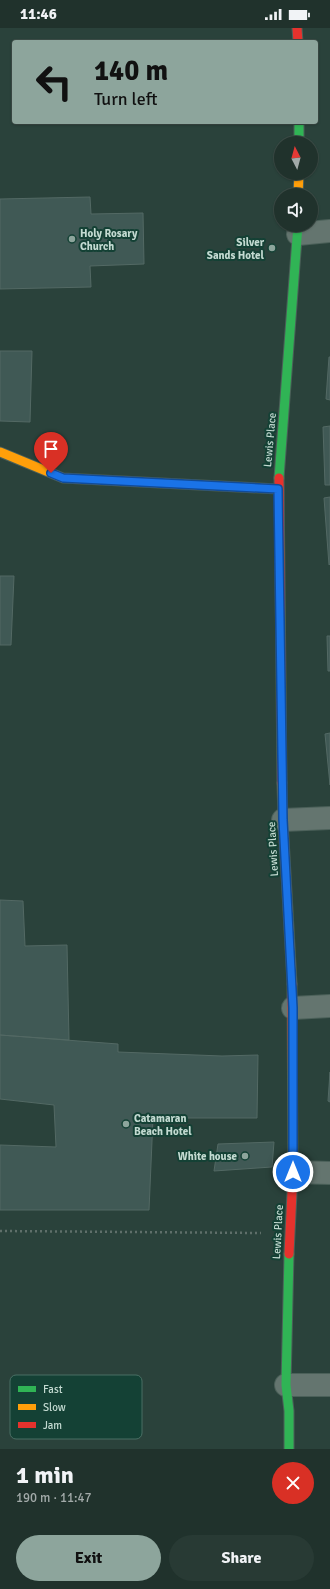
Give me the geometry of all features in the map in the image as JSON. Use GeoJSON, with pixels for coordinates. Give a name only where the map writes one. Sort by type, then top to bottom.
{"type":"FeatureCollection","features":[{"type":"Feature","properties":{"kind":"street"},"geometry":{"type":"LineString","coordinates":[[297,28],[298,40]]}},
{"type":"Feature","properties":{"kind":"street"},"geometry":{"type":"LineString","coordinates":[[299,124],[299,136]]}},
{"type":"Feature","properties":{"kind":"street"},"geometry":{"type":"LineString","coordinates":[[318,230],[330,231]]}},
{"type":"Feature","properties":{"kind":"street","name":"Lewis Place"},"geometry":{"type":"LineString","coordinates":[[289,1449],[289,1411],[286,1385],[289,1233],[293,1172],[293,1008],[283,820],[278,489],[298,232]]}},
{"type":"Feature","properties":{"kind":"street"},"geometry":{"type":"LineString","coordinates":[[0,452],[63,478],[278,489]]}},
{"type":"Feature","properties":{"kind":"street"},"geometry":{"type":"LineString","coordinates":[[283,820],[330,818]]}},
{"type":"Feature","properties":{"kind":"street"},"geometry":{"type":"LineString","coordinates":[[293,1008],[330,1006]]}},
{"type":"Feature","properties":{"kind":"street"},"geometry":{"type":"LineString","coordinates":[[293,1172],[330,1173]]}},
{"type":"Feature","properties":{"kind":"street"},"geometry":{"type":"LineString","coordinates":[[286,1385],[330,1385]]}},
{"type":"Feature","properties":{"kind":"path"},"geometry":{"type":"LineString","coordinates":[[0,1231],[289,1233]]}},
{"type":"Feature","properties":{"kind":"building","name":"Holy Rosary Church"},"geometry":{"type":"Polygon","coordinates":[[[90,197],[91,214],[143,213],[144,264],[90,266],[91,287],[0,289],[0,199],[90,197]]]}},
{"type":"Feature","properties":{"kind":"building"},"geometry":{"type":"Polygon","coordinates":[[[0,351],[32,351],[30,422],[0,421],[0,351]]]}},
{"type":"Feature","properties":{"kind":"building"},"geometry":{"type":"Polygon","coordinates":[[[330,357],[330,400],[326,399],[330,357]]]}},
{"type":"Feature","properties":{"kind":"building"},"geometry":{"type":"Polygon","coordinates":[[[330,426],[330,485],[325,485],[323,427],[330,426]]]}},
{"type":"Feature","properties":{"kind":"building"},"geometry":{"type":"Polygon","coordinates":[[[330,497],[330,564],[329,565],[324,498],[330,497]]]}},
{"type":"Feature","properties":{"kind":"building"},"geometry":{"type":"Polygon","coordinates":[[[0,576],[14,576],[11,645],[0,645],[0,576]]]}},
{"type":"Feature","properties":{"kind":"building"},"geometry":{"type":"Polygon","coordinates":[[[327,636],[330,636],[330,671],[328,671],[327,636]]]}},
{"type":"Feature","properties":{"kind":"building"},"geometry":{"type":"Polygon","coordinates":[[[330,733],[330,785],[325,734],[330,733]]]}},
{"type":"Feature","properties":{"kind":"building"},"geometry":{"type":"Polygon","coordinates":[[[0,900],[23,901],[25,946],[67,945],[69,1040],[0,1035],[0,900]]]}},
{"type":"Feature","properties":{"kind":"building","name":"Catamaran Beach Hotel"},"geometry":{"type":"Polygon","coordinates":[[[0,1035],[118,1044],[118,1052],[222,1056],[258,1055],[257,1118],[153,1118],[149,1210],[0,1210],[0,1145],[56,1147],[54,1105],[0,1099],[0,1035]]]}},
{"type":"Feature","properties":{"kind":"building"},"geometry":{"type":"Polygon","coordinates":[[[330,1072],[330,1102],[328,1101],[330,1072]]]}},
{"type":"Feature","properties":{"kind":"building","name":"White house"},"geometry":{"type":"Polygon","coordinates":[[[274,1142],[272,1167],[214,1171],[218,1144],[274,1142]]]}},
{"type":"Feature","properties":{"kind":"traffic: fast"},"geometry":{"type":"LineString","coordinates":[[299,124],[299,136]]}},
{"type":"Feature","properties":{"kind":"traffic: fast"},"geometry":{"type":"LineString","coordinates":[[279,478],[297,232]]}},
{"type":"Feature","properties":{"kind":"traffic: fast"},"geometry":{"type":"LineString","coordinates":[[289,1254],[286,1385],[289,1411],[289,1449]]}},
{"type":"Feature","properties":{"kind":"traffic: slow"},"geometry":{"type":"LineString","coordinates":[[298,188],[299,180]]}},
{"type":"Feature","properties":{"kind":"traffic: slow"},"geometry":{"type":"LineString","coordinates":[[0,452],[63,478],[278,489]]}},
{"type":"Feature","properties":{"kind":"traffic: slow"},"geometry":{"type":"LineString","coordinates":[[282,783],[292,984]]}},
{"type":"Feature","properties":{"kind":"traffic: jam"},"geometry":{"type":"LineString","coordinates":[[297,28],[298,40]]}},
{"type":"Feature","properties":{"kind":"traffic: jam"},"geometry":{"type":"LineString","coordinates":[[279,478],[282,783]]}},
{"type":"Feature","properties":{"kind":"traffic: jam"},"geometry":{"type":"LineString","coordinates":[[289,1254],[293,1172],[292,984]]}},
{"type":"Feature","properties":{"kind":"place","name":"Holy Rosary Church"},"geometry":{"type":"Point","coordinates":[72,239]}},
{"type":"Feature","properties":{"kind":"place","name":"Silver Sands Hotel"},"geometry":{"type":"Point","coordinates":[272,248]}},
{"type":"Feature","properties":{"kind":"place","name":"Catamaran Beach Hotel"},"geometry":{"type":"Point","coordinates":[126,1124]}},
{"type":"Feature","properties":{"kind":"place","name":"White house"},"geometry":{"type":"Point","coordinates":[245,1156]}},
{"type":"Feature","properties":{"kind":"route"},"geometry":{"type":"LineString","coordinates":[[51,473],[63,478],[278,489],[283,820],[293,1008],[293,1172]]}}]}
